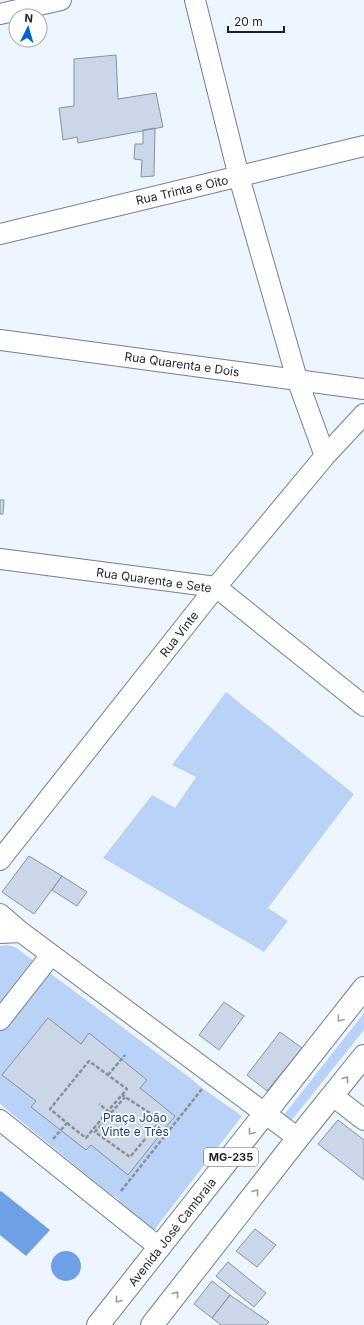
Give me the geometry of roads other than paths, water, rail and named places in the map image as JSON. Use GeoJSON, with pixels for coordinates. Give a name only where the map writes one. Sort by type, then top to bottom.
{"type":"FeatureCollection","features":[{"type":"Feature","properties":{"kind":"main road","name":"Avenida José Cambraia"},"geometry":{"type":"LineString","coordinates":[[98,1325],[364,988]]}},
{"type":"Feature","properties":{"kind":"main road","name":"MG-235"},"geometry":{"type":"LineString","coordinates":[[152,1325],[364,1056]]}},
{"type":"Feature","properties":{"kind":"street"},"geometry":{"type":"LineString","coordinates":[[0,14],[61,0]]}},
{"type":"Feature","properties":{"kind":"street"},"geometry":{"type":"LineString","coordinates":[[195,0],[239,177],[297,379],[325,456]]}},
{"type":"Feature","properties":{"kind":"street","name":"Rua Trinta e Oito"},"geometry":{"type":"LineString","coordinates":[[0,234],[364,146]]}},
{"type":"Feature","properties":{"kind":"street","name":"Rua Quarenta e Dois"},"geometry":{"type":"LineString","coordinates":[[0,340],[364,389]]}},
{"type":"Feature","properties":{"kind":"street","name":"Rua Vinte"},"geometry":{"type":"LineString","coordinates":[[0,860],[216,587],[325,456],[364,414]]}},
{"type":"Feature","properties":{"kind":"street","name":"Rua Quarenta e Sete"},"geometry":{"type":"LineString","coordinates":[[0,559],[216,587],[364,706]]}},
{"type":"Feature","properties":{"kind":"street"},"geometry":{"type":"LineString","coordinates":[[0,914],[51,955],[298,1138]]}},
{"type":"Feature","properties":{"kind":"street"},"geometry":{"type":"LineString","coordinates":[[0,934],[21,932]]}},
{"type":"Feature","properties":{"kind":"street"},"geometry":{"type":"LineString","coordinates":[[0,1020],[51,955]]}},
{"type":"Feature","properties":{"kind":"street"},"geometry":{"type":"LineString","coordinates":[[333,1096],[364,1120]]}},
{"type":"Feature","properties":{"kind":"street"},"geometry":{"type":"LineString","coordinates":[[0,1120],[160,1248]]}},
{"type":"Feature","properties":{"kind":"water"},"geometry":{"type":"Polygon","coordinates":[[[1,1191],[50,1230],[26,1256],[0,1235],[1,1191]]]}},
{"type":"Feature","properties":{"kind":"water"},"geometry":{"type":"Polygon","coordinates":[[[66,1251],[77,1255],[81,1266],[77,1277],[66,1281],[55,1277],[51,1266],[55,1255],[66,1251]]]}},
{"type":"Feature","properties":{"kind":"park label","name":"Praça João Vinte e Três"},"geometry":{"type":"Point","coordinates":[135,1124]}}]}
